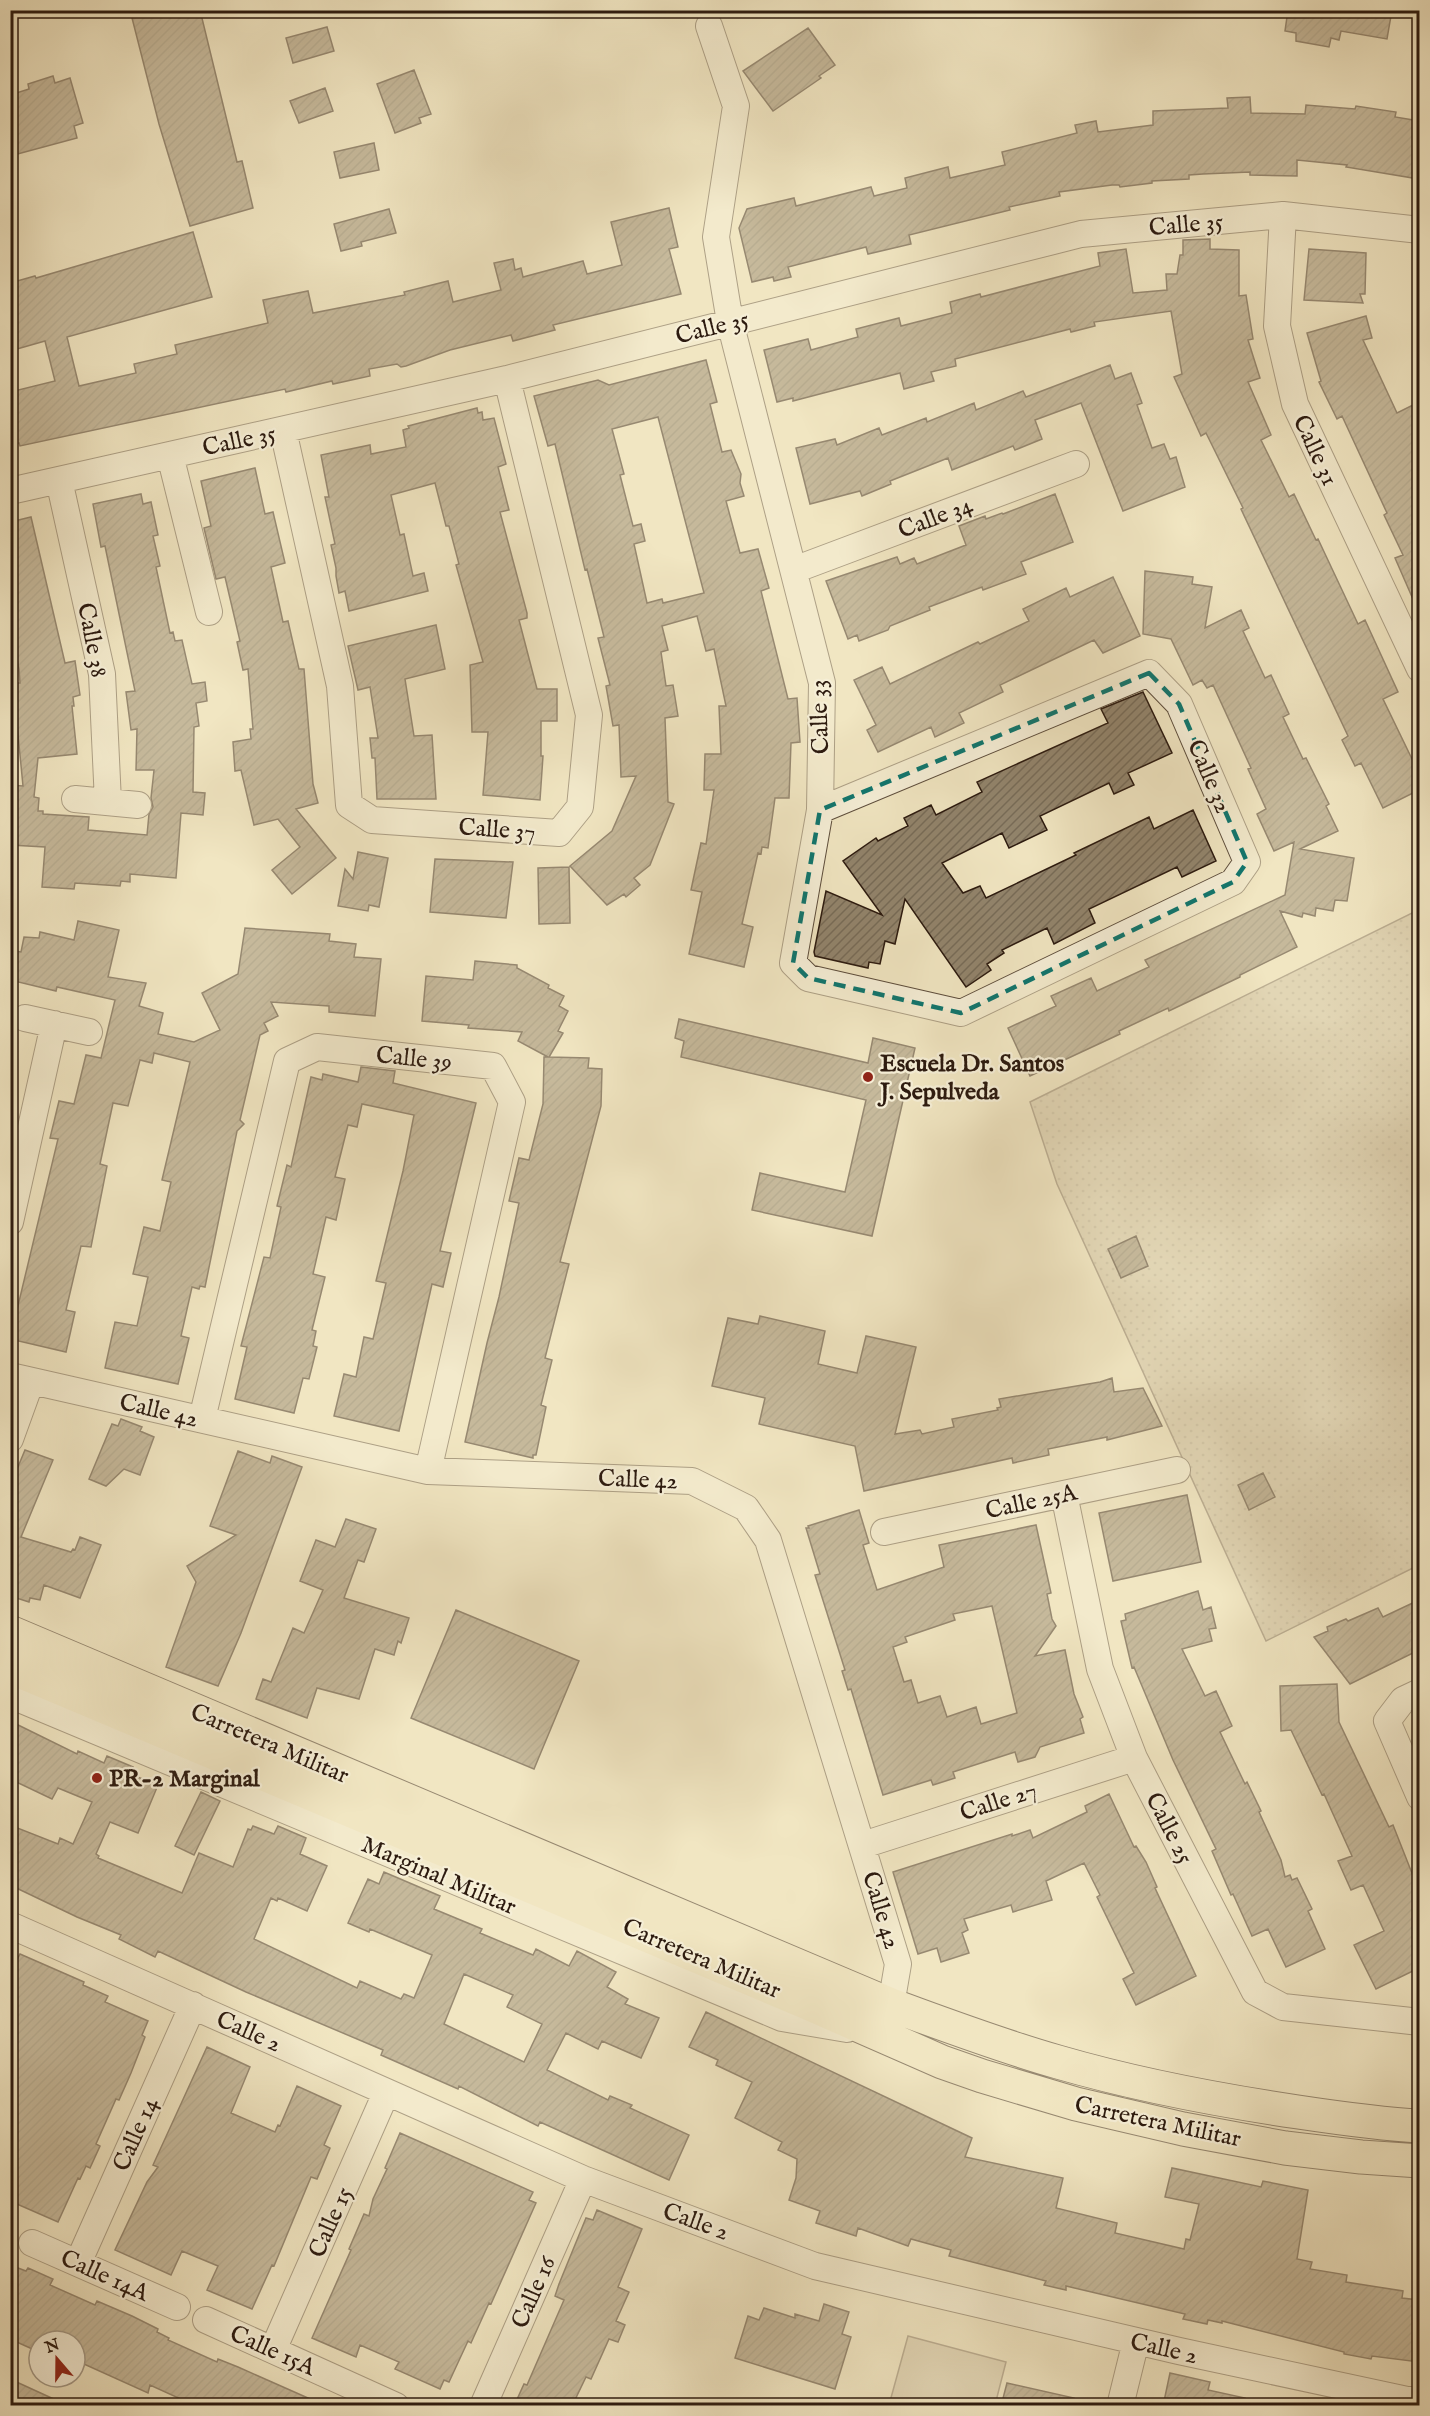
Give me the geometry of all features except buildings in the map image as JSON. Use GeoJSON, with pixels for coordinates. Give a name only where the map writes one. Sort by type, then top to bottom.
{"type":"FeatureCollection","features":[{"type":"Feature","properties":{"kind":"main road","name":"Carretera Militar"},"geometry":{"type":"LineString","coordinates":[[10,1632],[891,2005],[983,2039],[1060,2063],[1138,2083],[1229,2102],[1419,2126]]}},
{"type":"Feature","properties":{"kind":"main road","name":"Carretera Militar"},"geometry":{"type":"LineString","coordinates":[[10,1667],[803,2001],[942,2062],[1087,2107],[1183,2129],[1285,2148],[1419,2161]]}},
{"type":"Feature","properties":{"kind":"street","name":"Calle 33"},"geometry":{"type":"LineString","coordinates":[[709,26],[736,106],[716,237],[730,322],[822,683],[820,810],[793,963],[808,978],[905,1000]]}},
{"type":"Feature","properties":{"kind":"street","name":"Calle 35"},"geometry":{"type":"LineString","coordinates":[[10,491],[507,379],[1082,234],[1283,215],[1419,230]]}},
{"type":"Feature","properties":{"kind":"street","name":"Calle 31"},"geometry":{"type":"LineString","coordinates":[[1283,215],[1277,326],[1295,404],[1419,669]]}},
{"type":"Feature","properties":{"kind":"street","name":"Calle 37"},"geometry":{"type":"LineString","coordinates":[[283,430],[340,686],[349,806],[372,820],[559,833],[580,807],[589,715],[507,379]]}},
{"type":"Feature","properties":{"kind":"street"},"geometry":{"type":"LineString","coordinates":[[170,455],[209,612]]}},
{"type":"Feature","properties":{"kind":"street","name":"Calle 34"},"geometry":{"type":"LineString","coordinates":[[794,570],[1076,464]]}},
{"type":"Feature","properties":{"kind":"street","name":"Calle 38"},"geometry":{"type":"LineString","coordinates":[[59,480],[102,674],[108,802]]}},
{"type":"Feature","properties":{"kind":"street","name":"Calle 32"},"geometry":{"type":"LineString","coordinates":[[820,810],[1149,673],[1179,704],[1247,862],[1233,882],[961,1013],[905,1000]]}},
{"type":"Feature","properties":{"kind":"street"},"geometry":{"type":"LineString","coordinates":[[75,799],[138,805]]}},
{"type":"Feature","properties":{"kind":"street"},"geometry":{"type":"LineString","coordinates":[[25,1018],[89,1032]]}},
{"type":"Feature","properties":{"kind":"street"},"geometry":{"type":"LineString","coordinates":[[10,1222],[54,1024]]}},
{"type":"Feature","properties":{"kind":"street","name":"Calle 39"},"geometry":{"type":"LineString","coordinates":[[202,1419],[287,1060],[316,1047],[492,1066],[512,1102],[428,1471]]}},
{"type":"Feature","properties":{"kind":"street"},"geometry":{"type":"LineString","coordinates":[[10,1439],[21,1378]]}},
{"type":"Feature","properties":{"kind":"street","name":"Calle 42"},"geometry":{"type":"LineString","coordinates":[[21,1378],[428,1471],[692,1481],[746,1508],[768,1540],[898,1964],[891,2005]]}},
{"type":"Feature","properties":{"kind":"street","name":"Calle 25A"},"geometry":{"type":"LineString","coordinates":[[884,1532],[1177,1470]]}},
{"type":"Feature","properties":{"kind":"street","name":"Calle 25"},"geometry":{"type":"LineString","coordinates":[[1064,1494],[1100,1669],[1134,1758],[1255,1992],[1283,2007],[1419,2022]]}},
{"type":"Feature","properties":{"kind":"street"},"geometry":{"type":"LineString","coordinates":[[1419,1692],[1403,1700],[1387,1721],[1419,1797]]}},
{"type":"Feature","properties":{"kind":"street","name":"Marginal Militar"},"geometry":{"type":"LineString","coordinates":[[10,1695],[782,2018],[874,2033]]}},
{"type":"Feature","properties":{"kind":"street","name":"Calle 27"},"geometry":{"type":"LineString","coordinates":[[863,1845],[1134,1758]]}},
{"type":"Feature","properties":{"kind":"street","name":"Calle 2"},"geometry":{"type":"LineString","coordinates":[[10,1925],[582,2180],[815,2266],[1136,2341],[1407,2400],[1419,2400]]}},
{"type":"Feature","properties":{"kind":"street","name":"Calle 14"},"geometry":{"type":"LineString","coordinates":[[78,2263],[193,2005]]}},
{"type":"Feature","properties":{"kind":"street","name":"Calle 15"},"geometry":{"type":"LineString","coordinates":[[273,2350],[386,2093]]}},
{"type":"Feature","properties":{"kind":"street","name":"Calle 16"},"geometry":{"type":"LineString","coordinates":[[483,2406],[582,2180]]}},
{"type":"Feature","properties":{"kind":"street","name":"Calle 14A"},"geometry":{"type":"LineString","coordinates":[[32,2243],[177,2307]]}},
{"type":"Feature","properties":{"kind":"street","name":"Calle 15A"},"geometry":{"type":"LineString","coordinates":[[206,2320],[396,2406]]}},
{"type":"Feature","properties":{"kind":"street"},"geometry":{"type":"LineString","coordinates":[[1120,2406],[1136,2341]]}},
{"type":"Feature","properties":{"kind":"highlighted area"},"geometry":{"type":"Polygon","coordinates":[[[1149,673],[1179,704],[1247,862],[1233,882],[961,1013],[808,978],[793,963],[820,810],[1149,673]]]}},
{"type":"Feature","properties":{"kind":"shaded area"},"geometry":{"type":"Polygon","coordinates":[[[1412,913],[1420,933],[1419,999],[1414,1001],[1420,1013],[1419,1565],[1266,1641],[1057,1184],[1030,1102],[1412,913]]]}},
{"type":"Feature","properties":{"kind":"shaded area"},"geometry":{"type":"Polygon","coordinates":[[[908,2336],[1006,2362],[995,2405],[889,2405],[908,2336]]]}},
{"type":"Feature","properties":{"kind":"place","name":"Escuela Dr. Santos J. Sepulveda"},"geometry":{"type":"Point","coordinates":[868,1077]}},
{"type":"Feature","properties":{"kind":"place","name":"PR-2 Marginal"},"geometry":{"type":"Point","coordinates":[97,1778]}}]}
